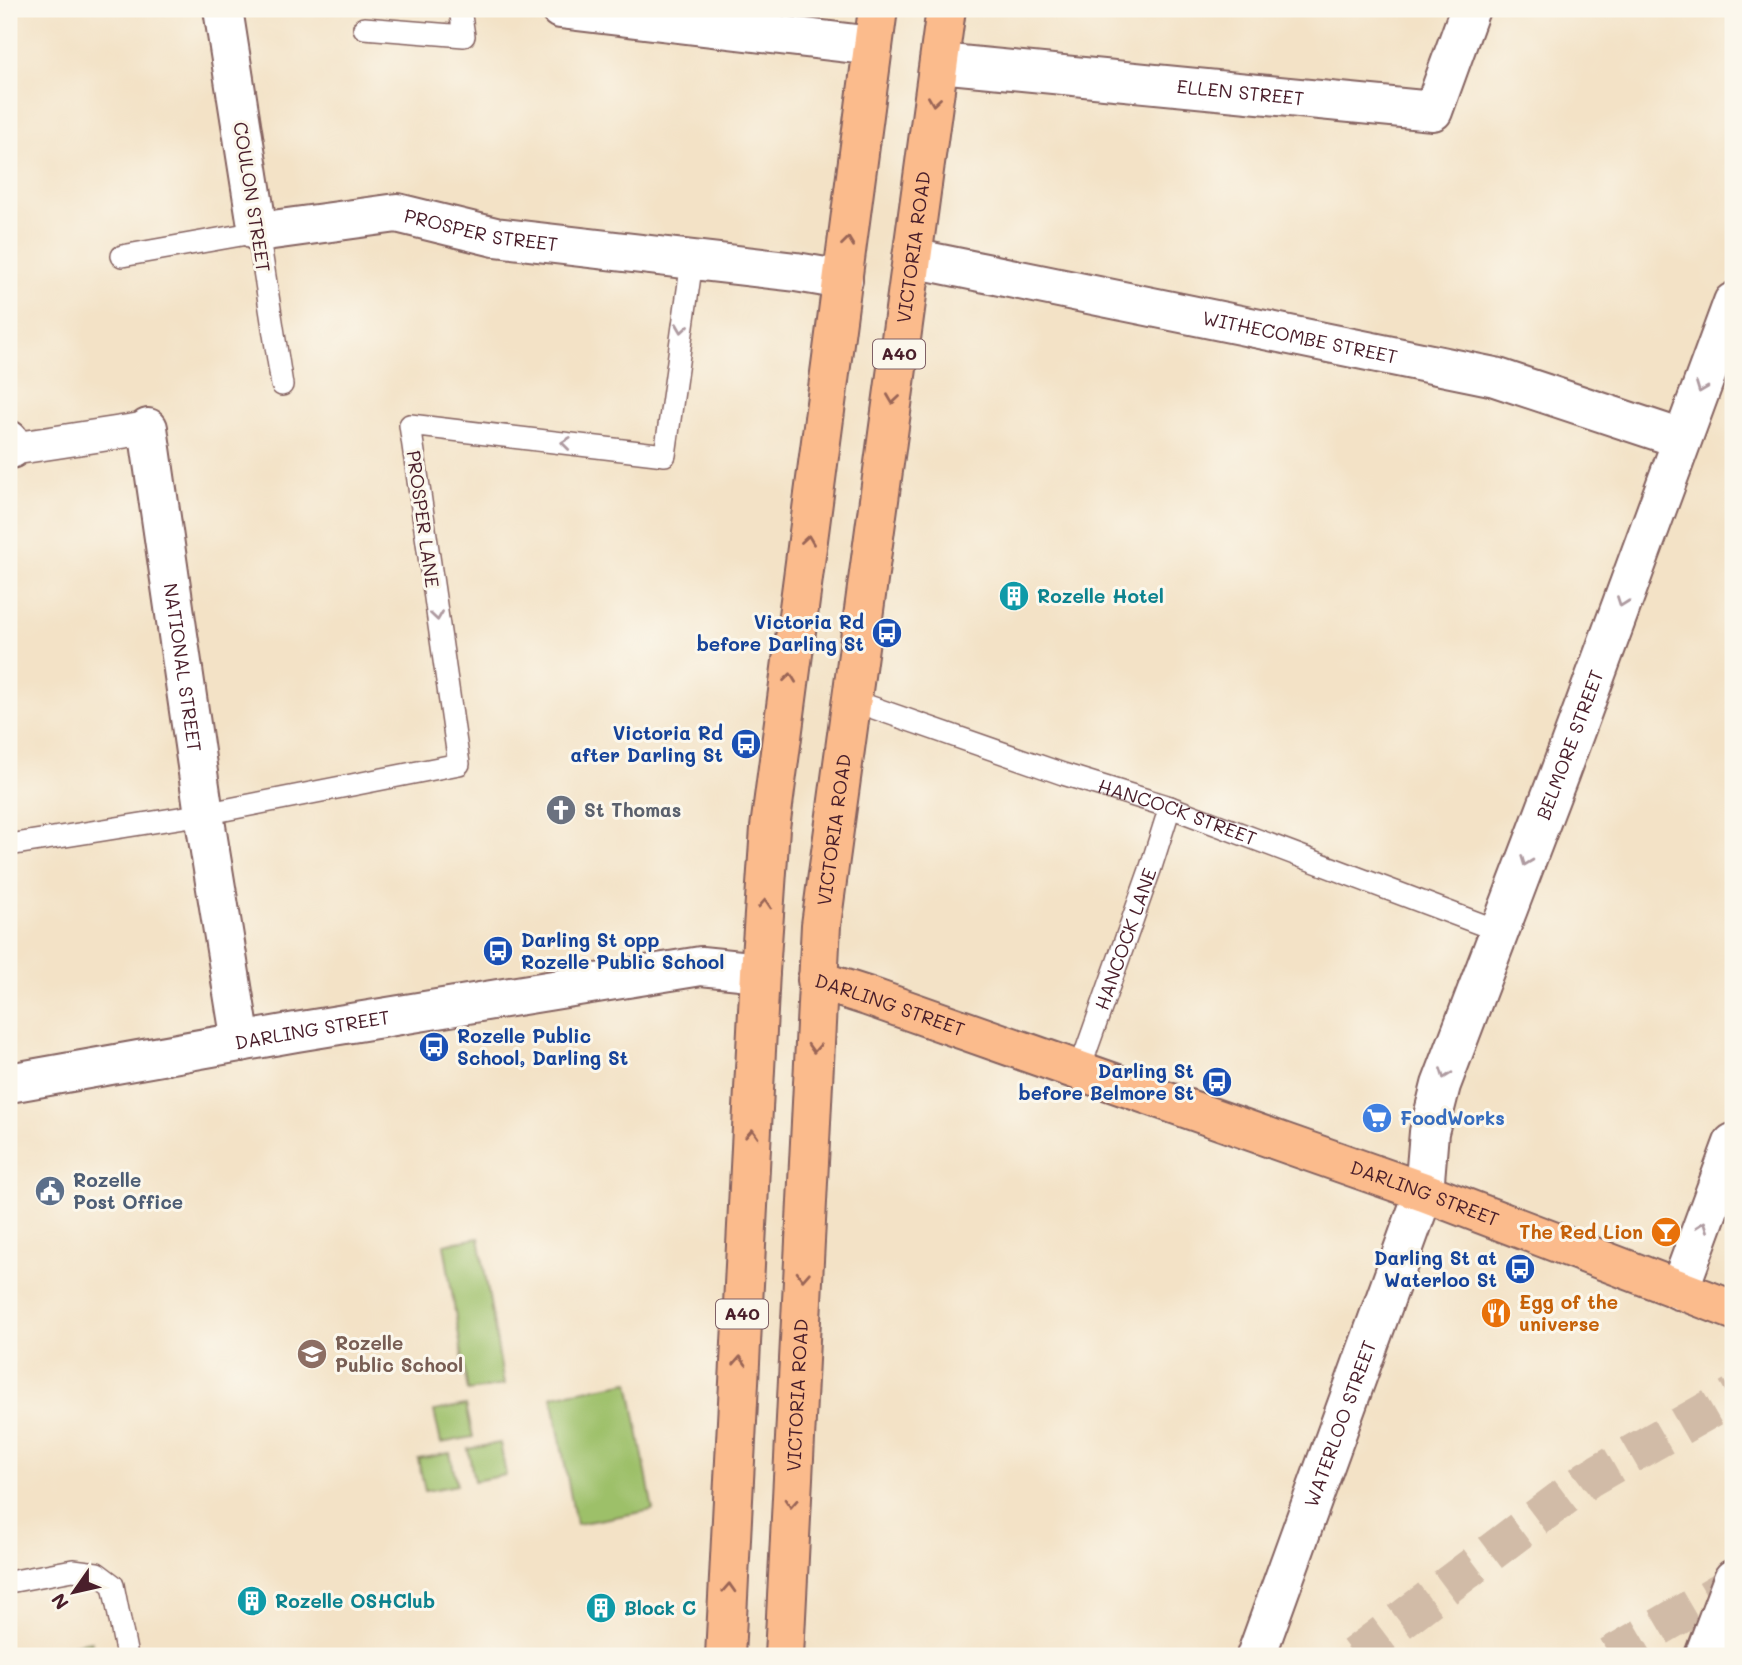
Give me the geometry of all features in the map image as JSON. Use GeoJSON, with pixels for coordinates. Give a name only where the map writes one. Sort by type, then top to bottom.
{"type":"FeatureCollection","features":[{"type":"Feature","properties":{"kind":"main road","name":"A40"},"geometry":{"type":"LineString","coordinates":[[725,1656],[760,972],[770,828],[878,9]]}},
{"type":"Feature","properties":{"kind":"main road","name":"VICTORIA ROAD"},"geometry":{"type":"LineString","coordinates":[[784,1656],[821,925],[946,9]]}},
{"type":"Feature","properties":{"kind":"main road","name":"DARLING STREET"},"geometry":{"type":"LineString","coordinates":[[760,972],[817,980],[867,996],[1424,1192],[1733,1310]]}},
{"type":"Feature","properties":{"kind":"street","name":"COULON STREET"},"geometry":{"type":"LineString","coordinates":[[223,9],[258,232]]}},
{"type":"Feature","properties":{"kind":"street"},"geometry":{"type":"LineString","coordinates":[[560,9],[708,18],[873,46]]}},
{"type":"Feature","properties":{"kind":"street","name":"ELLEN STREET"},"geometry":{"type":"LineString","coordinates":[[939,63],[1433,111],[1470,9]]}},
{"type":"Feature","properties":{"kind":"street","name":"PROSPER STREET"},"geometry":{"type":"LineString","coordinates":[[258,232],[397,212],[495,237],[796,272],[843,280]]}},
{"type":"Feature","properties":{"kind":"street","name":"WITHECOMBE STREET"},"geometry":{"type":"LineString","coordinates":[[912,258],[1495,377],[1682,439]]}},
{"type":"Feature","properties":{"kind":"street","name":"BELMORE STREET"},"geometry":{"type":"LineString","coordinates":[[1424,1192],[1429,1132],[1441,1085],[1565,759],[1733,302]]}},
{"type":"Feature","properties":{"kind":"street","name":"NATIONAL STREET"},"geometry":{"type":"LineString","coordinates":[[9,446],[148,428],[204,814],[241,1042]]}},
{"type":"Feature","properties":{"kind":"street","name":"DARLING STREET"},"geometry":{"type":"LineString","coordinates":[[9,1083],[701,966],[760,972]]}},
{"type":"Feature","properties":{"kind":"street"},"geometry":{"type":"LineString","coordinates":[[1679,1290],[1733,1143]]}},
{"type":"Feature","properties":{"kind":"street","name":"WATERLOO STREET"},"geometry":{"type":"LineString","coordinates":[[1256,1656],[1424,1192]]}},
{"type":"Feature","properties":{"kind":"street"},"geometry":{"type":"LineString","coordinates":[[1704,1656],[1733,1579]]}},
{"type":"Feature","properties":{"kind":"lane"},"geometry":{"type":"LineString","coordinates":[[364,28],[464,36],[460,9]]}},
{"type":"Feature","properties":{"kind":"lane","name":"PROSPER STREET"},"geometry":{"type":"LineString","coordinates":[[122,256],[258,232]]}},
{"type":"Feature","properties":{"kind":"lane","name":"COULON STREET"},"geometry":{"type":"LineString","coordinates":[[258,232],[282,385]]}},
{"type":"Feature","properties":{"kind":"lane","name":"PROSPER LANE"},"geometry":{"type":"LineString","coordinates":[[9,845],[204,814],[459,764],[410,425],[665,455],[691,261]]}},
{"type":"Feature","properties":{"kind":"lane","name":"HANCOCK STREET"},"geometry":{"type":"LineString","coordinates":[[851,700],[1063,774],[1170,807],[1499,931]]}},
{"type":"Feature","properties":{"kind":"lane","name":"HANCOCK LANE"},"geometry":{"type":"LineString","coordinates":[[1080,1072],[1170,807]]}},
{"type":"Feature","properties":{"kind":"lane"},"geometry":{"type":"LineString","coordinates":[[9,1582],[73,1570],[97,1573],[113,1585],[127,1656]]}},
{"type":"Feature","properties":{"kind":"green space"},"geometry":{"type":"Polygon","coordinates":[[[479,1238],[504,1385],[468,1391],[444,1244],[479,1238]]]}},
{"type":"Feature","properties":{"kind":"green space"},"geometry":{"type":"Polygon","coordinates":[[[629,1382],[653,1510],[576,1524],[552,1396],[629,1382]]]}},
{"type":"Feature","properties":{"kind":"green space"},"geometry":{"type":"Polygon","coordinates":[[[466,1405],[473,1437],[441,1443],[434,1411],[466,1405]]]}},
{"type":"Feature","properties":{"kind":"green space"},"geometry":{"type":"Polygon","coordinates":[[[500,1443],[506,1475],[474,1481],[468,1449],[500,1443]]]}},
{"type":"Feature","properties":{"kind":"green space"},"geometry":{"type":"Polygon","coordinates":[[[450,1453],[457,1485],[425,1491],[418,1459],[450,1453]]]}},
{"type":"Feature","properties":{"kind":"green space"},"geometry":{"type":"Polygon","coordinates":[[[91,1641],[94,1656],[18,1656],[91,1641]]]}},
{"type":"Feature","properties":{"kind":"tunnel"},"geometry":{"type":"LineString","coordinates":[[1354,1656],[1588,1479],[1733,1396]]}},
{"type":"Feature","properties":{"kind":"tunnel"},"geometry":{"type":"LineString","coordinates":[[1610,1656],[1733,1584]]}},
{"type":"Feature","properties":{"kind":"place","name":"Rozelle Hotel"},"geometry":{"type":"Point","coordinates":[1014,596]}},
{"type":"Feature","properties":{"kind":"place","name":"Victoria Rd before Darling St"},"geometry":{"type":"Point","coordinates":[887,633]}},
{"type":"Feature","properties":{"kind":"place","name":"Victoria Rd after Darling St"},"geometry":{"type":"Point","coordinates":[746,744]}},
{"type":"Feature","properties":{"kind":"place","name":"St Thomas"},"geometry":{"type":"Point","coordinates":[561,810]}},
{"type":"Feature","properties":{"kind":"place","name":"Darling St opp Rozelle Public School"},"geometry":{"type":"Point","coordinates":[498,951]}},
{"type":"Feature","properties":{"kind":"place","name":"Rozelle Public School, Darling St"},"geometry":{"type":"Point","coordinates":[434,1047]}},
{"type":"Feature","properties":{"kind":"place","name":"Darling St before Belmore St"},"geometry":{"type":"Point","coordinates":[1217,1082]}},
{"type":"Feature","properties":{"kind":"place","name":"FoodWorks"},"geometry":{"type":"Point","coordinates":[1377,1118]}},
{"type":"Feature","properties":{"kind":"place","name":"Rozelle Post Office"},"geometry":{"type":"Point","coordinates":[50,1191]}},
{"type":"Feature","properties":{"kind":"place","name":"The Red Lion"},"geometry":{"type":"Point","coordinates":[1666,1232]}},
{"type":"Feature","properties":{"kind":"place","name":"Darling St at Waterloo St"},"geometry":{"type":"Point","coordinates":[1520,1269]}},
{"type":"Feature","properties":{"kind":"place","name":"Egg of the universe"},"geometry":{"type":"Point","coordinates":[1496,1313]}},
{"type":"Feature","properties":{"kind":"place","name":"Rozelle Public School"},"geometry":{"type":"Point","coordinates":[312,1354]}},
{"type":"Feature","properties":{"kind":"place","name":"Rozelle OSHClub"},"geometry":{"type":"Point","coordinates":[252,1601]}},
{"type":"Feature","properties":{"kind":"place","name":"Block C"},"geometry":{"type":"Point","coordinates":[601,1608]}}]}
